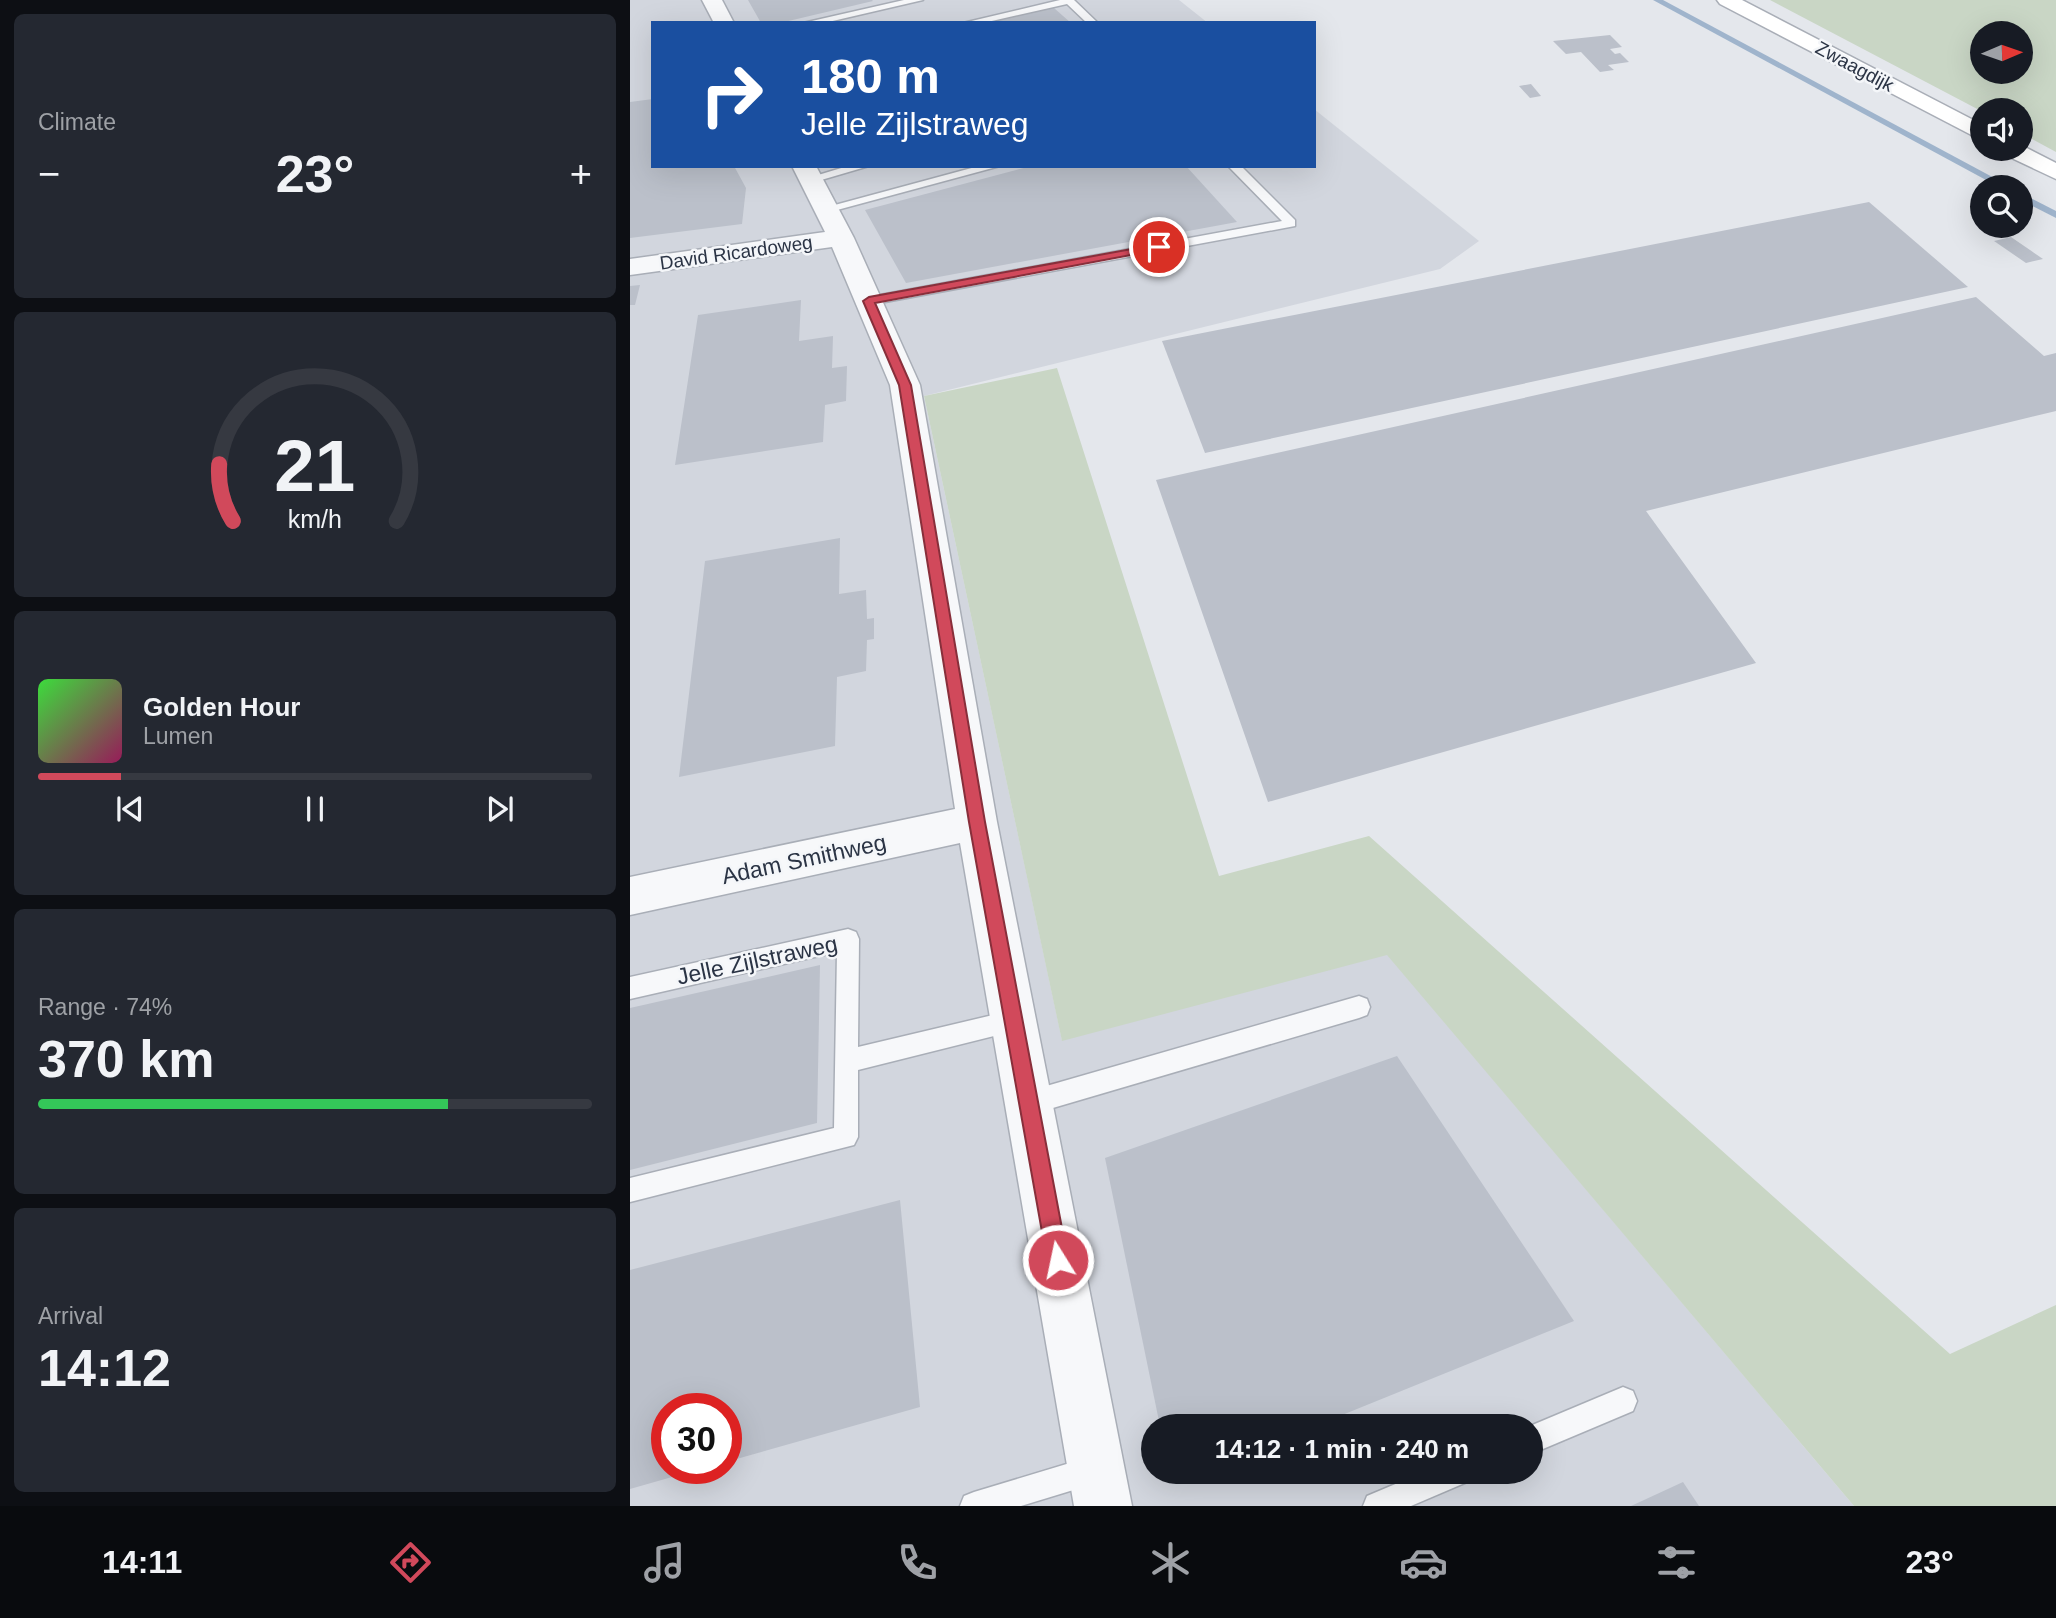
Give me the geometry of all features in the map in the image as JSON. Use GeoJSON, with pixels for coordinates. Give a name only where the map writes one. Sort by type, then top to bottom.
{"type":"FeatureCollection","features":[{"type":"Feature","properties":{"kind":"street"},"geometry":{"type":"LineString","coordinates":[[712,0],[723,21]]}},
{"type":"Feature","properties":{"kind":"street","name":"Zwaagdijk"},"geometry":{"type":"LineString","coordinates":[[1727,0],[1970,127]]}},
{"type":"Feature","properties":{"kind":"street"},"geometry":{"type":"LineString","coordinates":[[2033,160],[2056,172]]}},
{"type":"Feature","properties":{"kind":"street"},"geometry":{"type":"LineString","coordinates":[[821,198],[905,385],[977,822],[1100,1487]]}},
{"type":"Feature","properties":{"kind":"street","name":"David Ricardoweg"},"geometry":{"type":"LineString","coordinates":[[630,267],[821,198]]}},
{"type":"Feature","properties":{"kind":"street","name":"Adam Smithweg"},"geometry":{"type":"LineString","coordinates":[[630,896],[977,822]]}},
{"type":"Feature","properties":{"kind":"lane"},"geometry":{"type":"LineString","coordinates":[[818,21],[918,0]]}},
{"type":"Feature","properties":{"kind":"lane"},"geometry":{"type":"LineString","coordinates":[[977,21],[1069,1],[1091,21]]}},
{"type":"Feature","properties":{"kind":"lane"},"geometry":{"type":"LineString","coordinates":[[821,198],[860,168]]}},
{"type":"Feature","properties":{"kind":"lane"},"geometry":{"type":"LineString","coordinates":[[821,198],[983,168]]}},
{"type":"Feature","properties":{"kind":"lane"},"geometry":{"type":"LineString","coordinates":[[869,301],[1291,223],[1236,168]]}},
{"type":"Feature","properties":{"kind":"lane","name":"Jelle Zijlstraweg"},"geometry":{"type":"LineString","coordinates":[[630,988],[848,939],[846,1137],[630,1190]]}},
{"type":"Feature","properties":{"kind":"lane"},"geometry":{"type":"LineString","coordinates":[[1029,1103],[1359,1007]]}},
{"type":"Feature","properties":{"kind":"lane"},"geometry":{"type":"LineString","coordinates":[[847,1061],[1014,1021]]}},
{"type":"Feature","properties":{"kind":"lane"},"geometry":{"type":"LineString","coordinates":[[1543,1435],[1623,1401]]}},
{"type":"Feature","properties":{"kind":"lane"},"geometry":{"type":"LineString","coordinates":[[1377,1506],[1429,1484]]}},
{"type":"Feature","properties":{"kind":"lane"},"geometry":{"type":"LineString","coordinates":[[974,1506],[1100,1487]]}},
{"type":"Feature","properties":{"kind":"shaded area"},"geometry":{"type":"Polygon","coordinates":[[[630,0],[1179,0],[1205,21],[651,21],[651,168],[1316,168],[1316,111],[1479,241],[1440,269],[924,396],[1062,1040],[1387,954],[1854,1506],[630,1506],[630,0]]]}},
{"type":"Feature","properties":{"kind":"green space"},"geometry":{"type":"Polygon","coordinates":[[[1770,0],[2056,0],[2056,152],[2033,140],[2033,98],[1970,98],[1970,105],[1770,0]]]}},
{"type":"Feature","properties":{"kind":"green space"},"geometry":{"type":"Polygon","coordinates":[[[1057,368],[1219,876],[1369,836],[1950,1354],[2056,1305],[2056,1506],[1854,1506],[1387,955],[1062,1041],[924,396],[1057,368]]]}},
{"type":"Feature","properties":{"kind":"building"},"geometry":{"type":"Polygon","coordinates":[[[748,0],[873,1],[788,21],[760,21],[748,0]]]}},
{"type":"Feature","properties":{"kind":"building"},"geometry":{"type":"Polygon","coordinates":[[[1054,8],[1069,21],[995,21],[1054,8]]]}},
{"type":"Feature","properties":{"kind":"building"},"geometry":{"type":"Polygon","coordinates":[[[1610,35],[1622,47],[1610,49],[1615,54],[1620,53],[1629,62],[1608,65],[1614,70],[1600,72],[1581,52],[1566,54],[1553,41],[1610,35]]]}},
{"type":"Feature","properties":{"kind":"building"},"geometry":{"type":"Polygon","coordinates":[[[1531,84],[1541,96],[1530,98],[1519,86],[1531,84]]]}},
{"type":"Feature","properties":{"kind":"building"},"geometry":{"type":"Polygon","coordinates":[[[651,99],[651,168],[735,168],[746,188],[742,224],[630,238],[630,102],[651,99]]]}},
{"type":"Feature","properties":{"kind":"building"},"geometry":{"type":"Polygon","coordinates":[[[1023,168],[1188,168],[1237,222],[906,283],[865,210],[1023,168]]]}},
{"type":"Feature","properties":{"kind":"building"},"geometry":{"type":"Polygon","coordinates":[[[1869,202],[1968,287],[1205,453],[1162,341],[1869,202]]]}},
{"type":"Feature","properties":{"kind":"building"},"geometry":{"type":"Polygon","coordinates":[[[2012,238],[2043,259],[2026,263],[1994,241],[2012,238]]]}},
{"type":"Feature","properties":{"kind":"building"},"geometry":{"type":"Polygon","coordinates":[[[640,285],[635,305],[630,305],[630,286],[640,285]]]}},
{"type":"Feature","properties":{"kind":"building"},"geometry":{"type":"Polygon","coordinates":[[[1976,297],[2044,356],[2056,353],[2056,411],[1646,511],[1756,663],[1268,802],[1156,480],[1976,297]]]}},
{"type":"Feature","properties":{"kind":"building"},"geometry":{"type":"Polygon","coordinates":[[[801,300],[799,341],[833,336],[832,368],[847,366],[846,401],[825,405],[823,442],[675,465],[698,315],[801,300]]]}},
{"type":"Feature","properties":{"kind":"building"},"geometry":{"type":"Polygon","coordinates":[[[840,538],[839,594],[866,590],[867,619],[874,618],[874,639],[867,640],[866,671],[837,677],[835,746],[679,777],[705,561],[840,538]]]}},
{"type":"Feature","properties":{"kind":"building"},"geometry":{"type":"Polygon","coordinates":[[[820,965],[817,1123],[630,1170],[630,1008],[820,965]]]}},
{"type":"Feature","properties":{"kind":"building"},"geometry":{"type":"Polygon","coordinates":[[[1397,1056],[1574,1321],[1345,1414],[1158,1414],[1105,1158],[1397,1056]]]}},
{"type":"Feature","properties":{"kind":"building"},"geometry":{"type":"Polygon","coordinates":[[[900,1200],[920,1407],[742,1457],[742,1393],[651,1393],[651,1483],[630,1489],[630,1270],[900,1200]]]}},
{"type":"Feature","properties":{"kind":"building"},"geometry":{"type":"Polygon","coordinates":[[[1683,1482],[1699,1506],[1631,1506],[1683,1482]]]}},
{"type":"Feature","properties":{"kind":"waterway"},"geometry":{"type":"LineString","coordinates":[[1657,0],[1984,175]]}},
{"type":"Feature","properties":{"kind":"waterway"},"geometry":{"type":"LineString","coordinates":[[2033,203],[2056,215]]}},
{"type":"Feature","properties":{"kind":"route"},"geometry":{"type":"LineString","coordinates":[[1058,1260],[977,822],[905,385],[869,301],[1159,247]]}}]}
